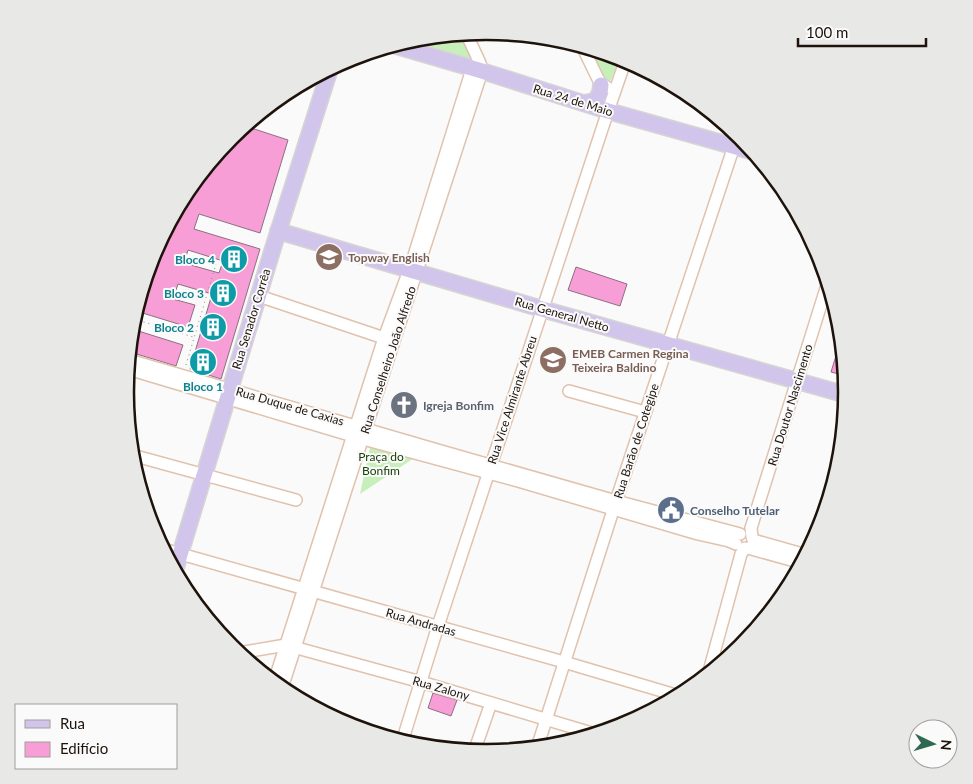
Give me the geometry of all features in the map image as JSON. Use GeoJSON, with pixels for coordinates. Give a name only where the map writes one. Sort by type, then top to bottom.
{"type":"FeatureCollection","features":[{"type":"Feature","properties":{"kind":"main road","name":"Rua 24 de Maio"},"geometry":{"type":"LineString","coordinates":[[407,49],[608,111],[731,139]]}},
{"type":"Feature","properties":{"kind":"main road","name":"Rua Senador Corrêa"},"geometry":{"type":"LineString","coordinates":[[178,561],[278,231],[327,78]]}},
{"type":"Feature","properties":{"kind":"main road"},"geometry":{"type":"LineString","coordinates":[[584,103],[595,101],[600,93],[601,85]]}},
{"type":"Feature","properties":{"kind":"main road","name":"Rua General Netto"},"geometry":{"type":"LineString","coordinates":[[278,231],[542,309],[838,392]]}},
{"type":"Feature","properties":{"kind":"street"},"geometry":{"type":"LineString","coordinates":[[468,41],[477,70]]}},
{"type":"Feature","properties":{"kind":"street"},"geometry":{"type":"LineString","coordinates":[[586,55],[601,85],[611,87],[620,77]]}},
{"type":"Feature","properties":{"kind":"street","name":"Rua Vice Almirante Abreu"},"geometry":{"type":"LineString","coordinates":[[405,734],[438,626],[623,68]]}},
{"type":"Feature","properties":{"kind":"street","name":"Rua Conselheiro João Alfredo"},"geometry":{"type":"LineString","coordinates":[[277,675],[298,623],[477,70]]}},
{"type":"Feature","properties":{"kind":"street","name":"Rua Barão de Cotegipe"},"geometry":{"type":"LineString","coordinates":[[540,740],[645,412],[735,143]]}},
{"type":"Feature","properties":{"kind":"street","name":"Rua Doutor Nascimento"},"geometry":{"type":"LineString","coordinates":[[711,663],[745,541],[798,381],[825,293]]}},
{"type":"Feature","properties":{"kind":"street"},"geometry":{"type":"LineString","coordinates":[[259,296],[389,339]]}},
{"type":"Feature","properties":{"kind":"street","name":"Rua Duque de Caxias"},"geometry":{"type":"LineString","coordinates":[[136,362],[182,376],[228,394]]}},
{"type":"Feature","properties":{"kind":"street","name":"Rua Duque de Caxias"},"geometry":{"type":"LineString","coordinates":[[135,371],[228,394],[440,456],[745,541],[796,560]]}},
{"type":"Feature","properties":{"kind":"street"},"geometry":{"type":"LineString","coordinates":[[570,391],[645,412]]}},
{"type":"Feature","properties":{"kind":"street"},"geometry":{"type":"LineString","coordinates":[[141,457],[296,500]]}},
{"type":"Feature","properties":{"kind":"street","name":"Rua Andradas"},"geometry":{"type":"LineString","coordinates":[[173,551],[669,693]]}},
{"type":"Feature","properties":{"kind":"street","name":"Rua Duque de Caxias"},"geometry":{"type":"LineString","coordinates":[[784,554],[798,555]]}},
{"type":"Feature","properties":{"kind":"street"},"geometry":{"type":"LineString","coordinates":[[248,651],[290,646]]}},
{"type":"Feature","properties":{"kind":"street","name":"Rua Conselheiro João Alfredo"},"geometry":{"type":"LineString","coordinates":[[284,680],[290,646]]}},
{"type":"Feature","properties":{"kind":"street","name":"Rua Zalony"},"geometry":{"type":"LineString","coordinates":[[290,646],[421,682],[583,730]]}},
{"type":"Feature","properties":{"kind":"street"},"geometry":{"type":"LineString","coordinates":[[477,744],[491,703]]}},
{"type":"Feature","properties":{"kind":"path"},"geometry":{"type":"LineString","coordinates":[[182,376],[216,264]]}},
{"type":"Feature","properties":{"kind":"path"},"geometry":{"type":"LineString","coordinates":[[141,321],[194,337]]}},
{"type":"Feature","properties":{"kind":"green space"},"geometry":{"type":"Polygon","coordinates":[[[465,41],[470,55],[470,59],[423,46],[465,41]]]}},
{"type":"Feature","properties":{"kind":"green space"},"geometry":{"type":"Polygon","coordinates":[[[594,57],[617,65],[611,80],[606,81],[594,57]]]}},
{"type":"Feature","properties":{"kind":"green space","name":"Praça do Bonfim"},"geometry":{"type":"Polygon","coordinates":[[[371,443],[414,458],[360,494],[371,443]]]}},
{"type":"Feature","properties":{"kind":"building"},"geometry":{"type":"Polygon","coordinates":[[[253,128],[288,140],[260,233],[199,214],[194,229],[260,249],[221,379],[190,369],[212,294],[178,284],[173,299],[195,305],[188,327],[143,313],[153,279],[171,236],[194,196],[207,178],[253,128]],[[188,250],[184,263],[219,273],[223,261],[188,250]]]}},
{"type":"Feature","properties":{"kind":"building"},"geometry":{"type":"Polygon","coordinates":[[[576,267],[627,284],[620,306],[568,290],[576,267]]]}},
{"type":"Feature","properties":{"kind":"building"},"geometry":{"type":"Polygon","coordinates":[[[140,331],[183,345],[176,366],[137,354],[140,331]]]}},
{"type":"Feature","properties":{"kind":"building"},"geometry":{"type":"Polygon","coordinates":[[[836,355],[838,374],[831,372],[836,355]]]}},
{"type":"Feature","properties":{"kind":"building"},"geometry":{"type":"Polygon","coordinates":[[[433,693],[457,700],[451,716],[428,708],[433,693]]]}},
{"type":"Feature","properties":{"kind":"place","name":"Topway English"},"geometry":{"type":"Point","coordinates":[329,257]}},
{"type":"Feature","properties":{"kind":"place","name":"Bloco 4"},"geometry":{"type":"Point","coordinates":[234,259]}},
{"type":"Feature","properties":{"kind":"place","name":"Bloco 3"},"geometry":{"type":"Point","coordinates":[223,293]}},
{"type":"Feature","properties":{"kind":"place","name":"Bloco 2"},"geometry":{"type":"Point","coordinates":[213,327]}},
{"type":"Feature","properties":{"kind":"place","name":"EMEB Carmen Regina Teixeira Baldino"},"geometry":{"type":"Point","coordinates":[553,360]}},
{"type":"Feature","properties":{"kind":"place","name":"Bloco 1"},"geometry":{"type":"Point","coordinates":[203,362]}},
{"type":"Feature","properties":{"kind":"place","name":"Igreja Bonfim"},"geometry":{"type":"Point","coordinates":[404,405]}},
{"type":"Feature","properties":{"kind":"place","name":"Conselho Tutelar"},"geometry":{"type":"Point","coordinates":[671,510]}}]}
